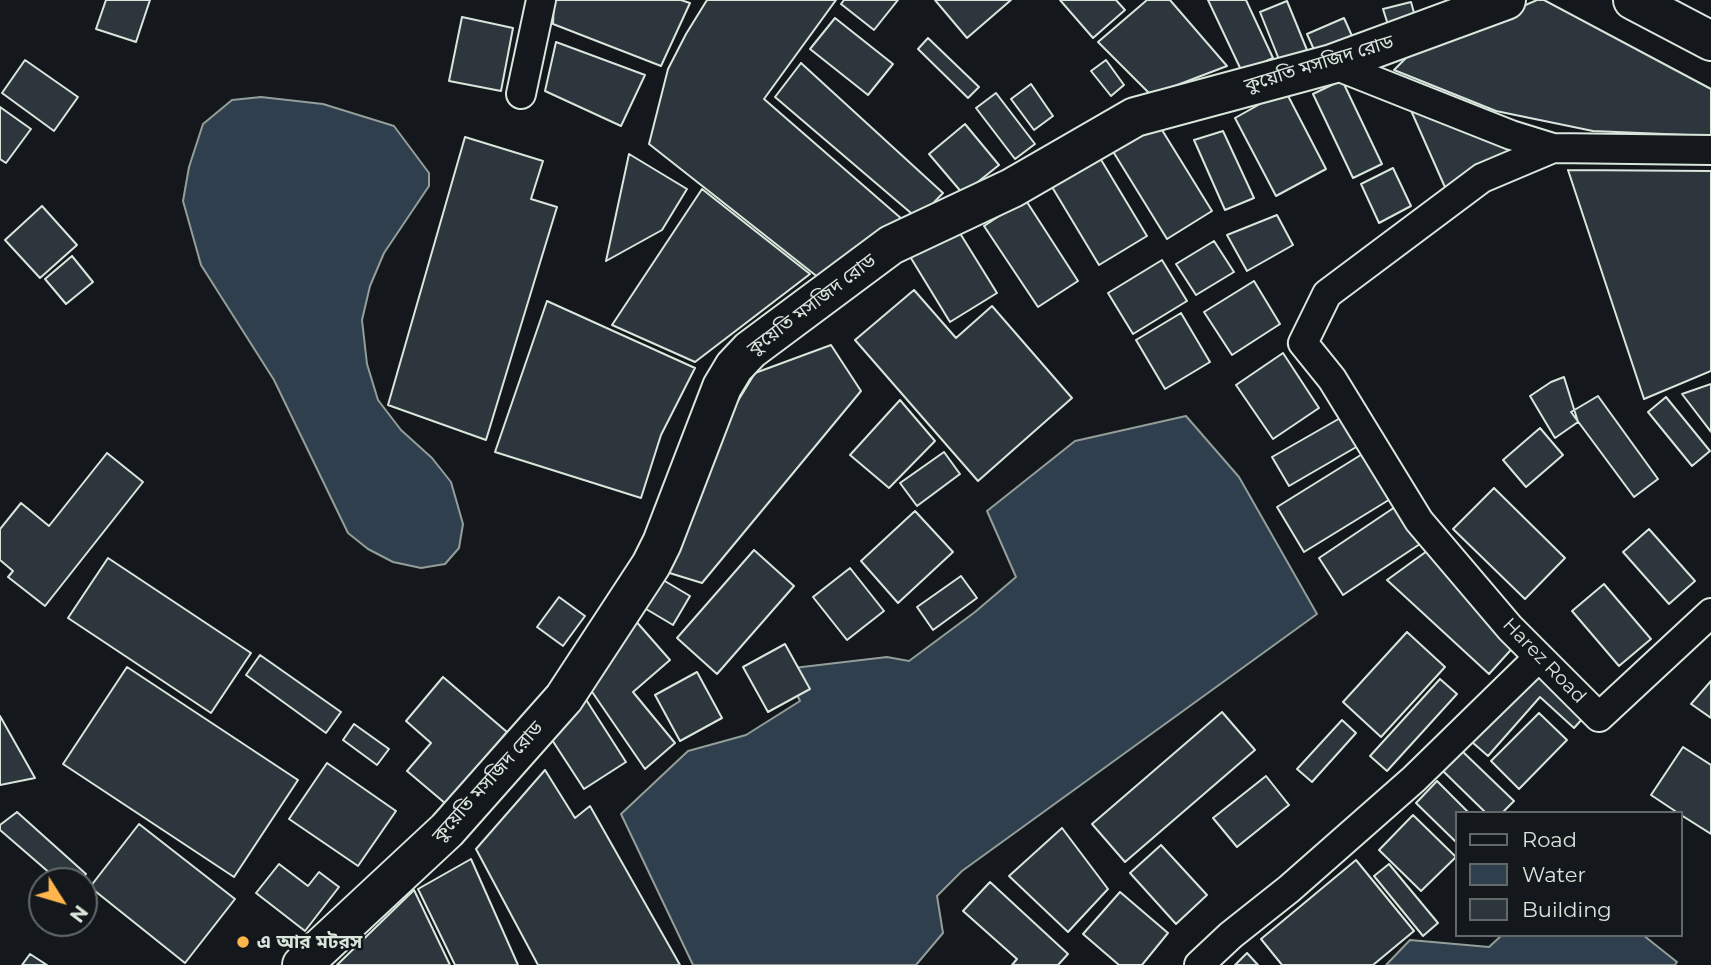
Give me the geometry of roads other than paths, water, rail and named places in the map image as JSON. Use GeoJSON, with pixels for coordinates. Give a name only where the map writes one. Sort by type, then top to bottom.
{"type":"FeatureCollection","features":[{"type":"Feature","properties":{"kind":"street"},"geometry":{"type":"LineString","coordinates":[[521,94],[541,0]]}},
{"type":"Feature","properties":{"kind":"street","name":"কুয়েতি মসজিদ রোড"},"geometry":{"type":"LineString","coordinates":[[302,965],[447,830],[564,698],[663,543],[722,387],[734,367],[750,350],[891,245],[1012,188],[1135,117],[1332,64],[1506,0]]}},
{"type":"Feature","properties":{"kind":"street"},"geometry":{"type":"LineString","coordinates":[[1633,0],[1711,41]]}},
{"type":"Feature","properties":{"kind":"street"},"geometry":{"type":"LineString","coordinates":[[1332,64],[1511,135],[1553,148],[1711,150]]}},
{"type":"Feature","properties":{"kind":"street","name":"Harez Road"},"geometry":{"type":"LineString","coordinates":[[1553,148],[1482,178],[1327,294],[1303,343],[1332,379],[1419,521],[1510,628],[1599,717],[1711,613]]}},
{"type":"Feature","properties":{"kind":"street"},"geometry":{"type":"LineString","coordinates":[[1199,965],[1231,935],[1289,890],[1414,779],[1539,657]]}},
{"type":"Feature","properties":{"kind":"water"},"geometry":{"type":"Polygon","coordinates":[[[261,97],[323,104],[394,126],[429,173],[429,186],[384,253],[370,286],[362,320],[367,364],[378,400],[401,430],[432,458],[451,482],[463,524],[459,548],[445,564],[421,568],[393,562],[368,549],[348,533],[274,380],[201,265],[183,201],[189,167],[203,124],[232,100],[261,97]]]}},
{"type":"Feature","properties":{"kind":"water"},"geometry":{"type":"Polygon","coordinates":[[[1186,416],[1239,477],[1317,614],[962,871],[937,896],[943,933],[916,965],[693,965],[621,814],[688,751],[746,735],[800,701],[785,669],[887,657],[909,661],[975,612],[1016,577],[987,511],[1075,441],[1186,416]]]}},
{"type":"Feature","properties":{"kind":"water"},"geometry":{"type":"Polygon","coordinates":[[[1500,937],[1646,937],[1677,962],[1675,965],[1386,965],[1410,940],[1489,947],[1500,937]]]}},
{"type":"Feature","properties":{"kind":"place","name":"এ আর মটরস"},"geometry":{"type":"Point","coordinates":[243,942]}}]}
